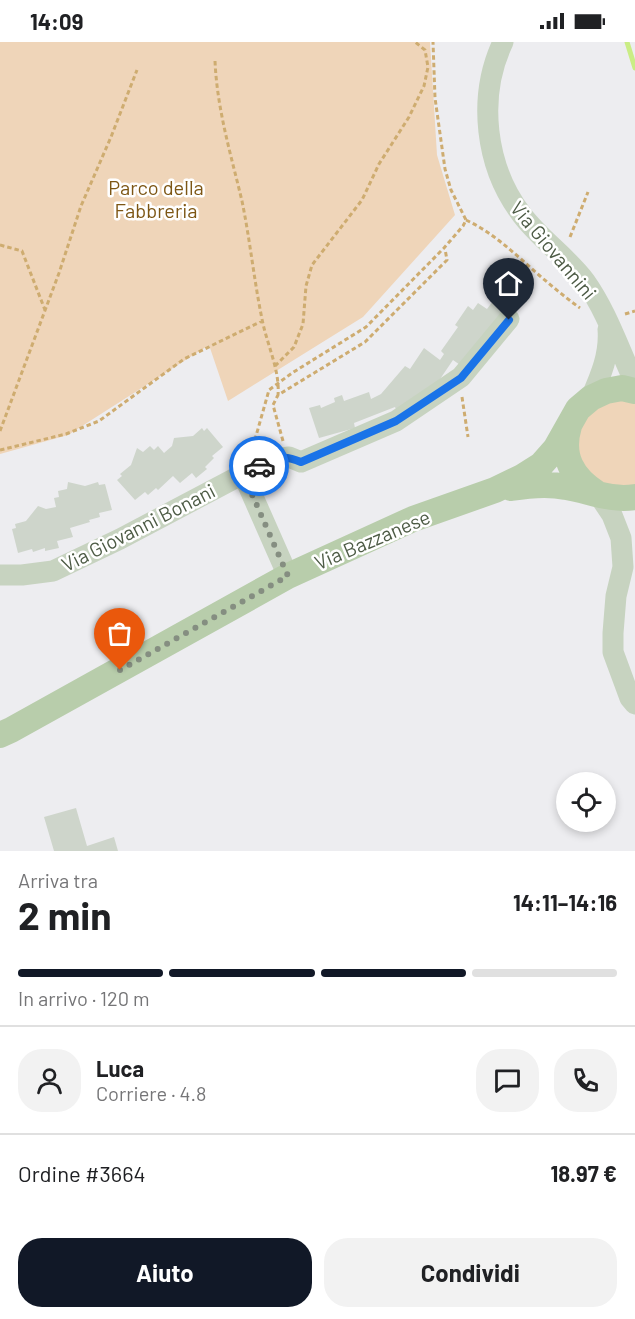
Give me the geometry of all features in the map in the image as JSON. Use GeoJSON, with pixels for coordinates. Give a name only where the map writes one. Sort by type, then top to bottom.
{"type":"FeatureCollection","features":[{"type":"Feature","properties":{"kind":"main road"},"geometry":{"type":"LineString","coordinates":[[591,398],[606,391],[622,388],[635,390]]}},
{"type":"Feature","properties":{"kind":"main road","name":"Via Bazzanese"},"geometry":{"type":"LineString","coordinates":[[0,735],[288,576],[413,519],[495,490],[522,477],[541,465],[556,448],[578,408],[591,398]]}},
{"type":"Feature","properties":{"kind":"main road"},"geometry":{"type":"LineString","coordinates":[[570,423],[566,440],[572,469],[588,488],[598,494]]}},
{"type":"Feature","properties":{"kind":"main road","name":"Via Bazzanese"},"geometry":{"type":"LineString","coordinates":[[495,490],[542,484],[564,486],[611,498],[635,497]]}},
{"type":"Feature","properties":{"kind":"street","name":"Via Giovannini"},"geometry":{"type":"LineString","coordinates":[[503,42],[493,69],[487,98],[488,125],[495,163],[502,184],[533,228],[586,282],[607,319],[635,383]]}},
{"type":"Feature","properties":{"kind":"street"},"geometry":{"type":"LineString","coordinates":[[591,398],[607,354],[609,340],[607,319]]}},
{"type":"Feature","properties":{"kind":"street","name":"Via Giovanni Bonani"},"geometry":{"type":"LineString","coordinates":[[0,575],[53,571],[120,539],[252,469],[275,459],[289,457],[301,462],[396,421],[461,378],[509,320]]}},
{"type":"Feature","properties":{"kind":"street"},"geometry":{"type":"LineString","coordinates":[[252,469],[288,576]]}},
{"type":"Feature","properties":{"kind":"street"},"geometry":{"type":"LineString","coordinates":[[598,494],[612,515],[621,538],[623,567]]}},
{"type":"Feature","properties":{"kind":"street"},"geometry":{"type":"LineString","coordinates":[[635,537],[623,567],[616,596],[613,633],[613,652],[630,698],[635,704]]}},
{"type":"Feature","properties":{"kind":"path"},"geometry":{"type":"LineString","coordinates":[[275,366],[294,347],[303,324],[306,286],[312,265],[362,200],[379,164],[409,117],[424,86],[428,67],[425,50],[415,42]]}},
{"type":"Feature","properties":{"kind":"path"},"geometry":{"type":"LineString","coordinates":[[432,42],[435,98],[445,169],[451,190],[466,220],[480,226],[499,240],[587,314],[607,319]]}},
{"type":"Feature","properties":{"kind":"path"},"geometry":{"type":"LineString","coordinates":[[215,61],[216,84],[230,157],[242,202],[262,320],[279,382],[278,395],[273,405],[289,457]]}},
{"type":"Feature","properties":{"kind":"path"},"geometry":{"type":"LineString","coordinates":[[0,431],[60,273],[81,206],[137,70]]}},
{"type":"Feature","properties":{"kind":"path"},"geometry":{"type":"LineString","coordinates":[[563,256],[588,192]]}},
{"type":"Feature","properties":{"kind":"path"},"geometry":{"type":"LineString","coordinates":[[252,469],[254,443],[269,390],[366,327],[444,248],[466,220]]}},
{"type":"Feature","properties":{"kind":"path"},"geometry":{"type":"LineString","coordinates":[[0,245],[22,251],[45,312]]}},
{"type":"Feature","properties":{"kind":"path"},"geometry":{"type":"LineString","coordinates":[[278,395],[365,342],[447,260],[444,248]]}},
{"type":"Feature","properties":{"kind":"path"},"geometry":{"type":"LineString","coordinates":[[0,450],[66,434],[99,421],[184,359],[262,320]]}},
{"type":"Feature","properties":{"kind":"path"},"geometry":{"type":"LineString","coordinates":[[458,380],[468,437]]}},
{"type":"Feature","properties":{"kind":"green space","name":"Parco della Fabbreria"},"geometry":{"type":"Polygon","coordinates":[[[0,42],[430,42],[437,155],[455,215],[363,317],[228,401],[209,345],[68,435],[0,454],[0,42]]]}},
{"type":"Feature","properties":{"kind":"green space"},"geometry":{"type":"Polygon","coordinates":[[[635,398],[635,490],[603,488],[580,467],[575,435],[581,420],[603,400],[635,398]]]}},
{"type":"Feature","properties":{"kind":"building"},"geometry":{"type":"Polygon","coordinates":[[[493,301],[507,310],[463,367],[453,360],[436,385],[398,414],[395,407],[354,423],[355,428],[319,438],[309,408],[320,405],[321,408],[335,402],[334,398],[342,395],[344,401],[369,392],[371,399],[381,394],[405,366],[410,369],[424,348],[440,360],[444,354],[441,351],[458,327],[455,325],[468,306],[473,310],[478,303],[487,309],[493,301]]]}},
{"type":"Feature","properties":{"kind":"building"},"geometry":{"type":"Polygon","coordinates":[[[202,428],[204,431],[207,428],[223,447],[212,456],[214,458],[205,467],[207,469],[196,478],[192,473],[180,483],[173,476],[158,490],[156,488],[148,495],[145,492],[135,500],[117,480],[122,476],[120,474],[131,465],[137,448],[143,452],[150,446],[154,450],[158,446],[164,453],[172,446],[174,438],[193,436],[202,428]]]}},
{"type":"Feature","properties":{"kind":"building"},"geometry":{"type":"Polygon","coordinates":[[[68,482],[85,486],[98,482],[99,485],[105,484],[112,510],[99,513],[100,517],[89,520],[90,522],[70,528],[73,537],[57,541],[59,548],[45,551],[45,548],[33,552],[32,549],[18,553],[12,529],[16,528],[15,524],[26,521],[38,506],[46,509],[56,507],[54,498],[59,497],[58,491],[67,489],[68,482]]]}},
{"type":"Feature","properties":{"kind":"building"},"geometry":{"type":"Polygon","coordinates":[[[76,808],[87,846],[114,837],[118,851],[54,851],[44,817],[76,808]]]}},
{"type":"Feature","properties":{"kind":"waterway"},"geometry":{"type":"LineString","coordinates":[[627,42],[635,68]]}},
{"type":"Feature","properties":{"kind":"way so far"},"geometry":{"type":"LineString","coordinates":[[120,670],[288,576],[243,474],[259,466]]}},
{"type":"Feature","properties":{"kind":"route"},"geometry":{"type":"LineString","coordinates":[[259,466],[275,459],[289,457],[301,462],[396,421],[461,378],[509,320]]}}]}
